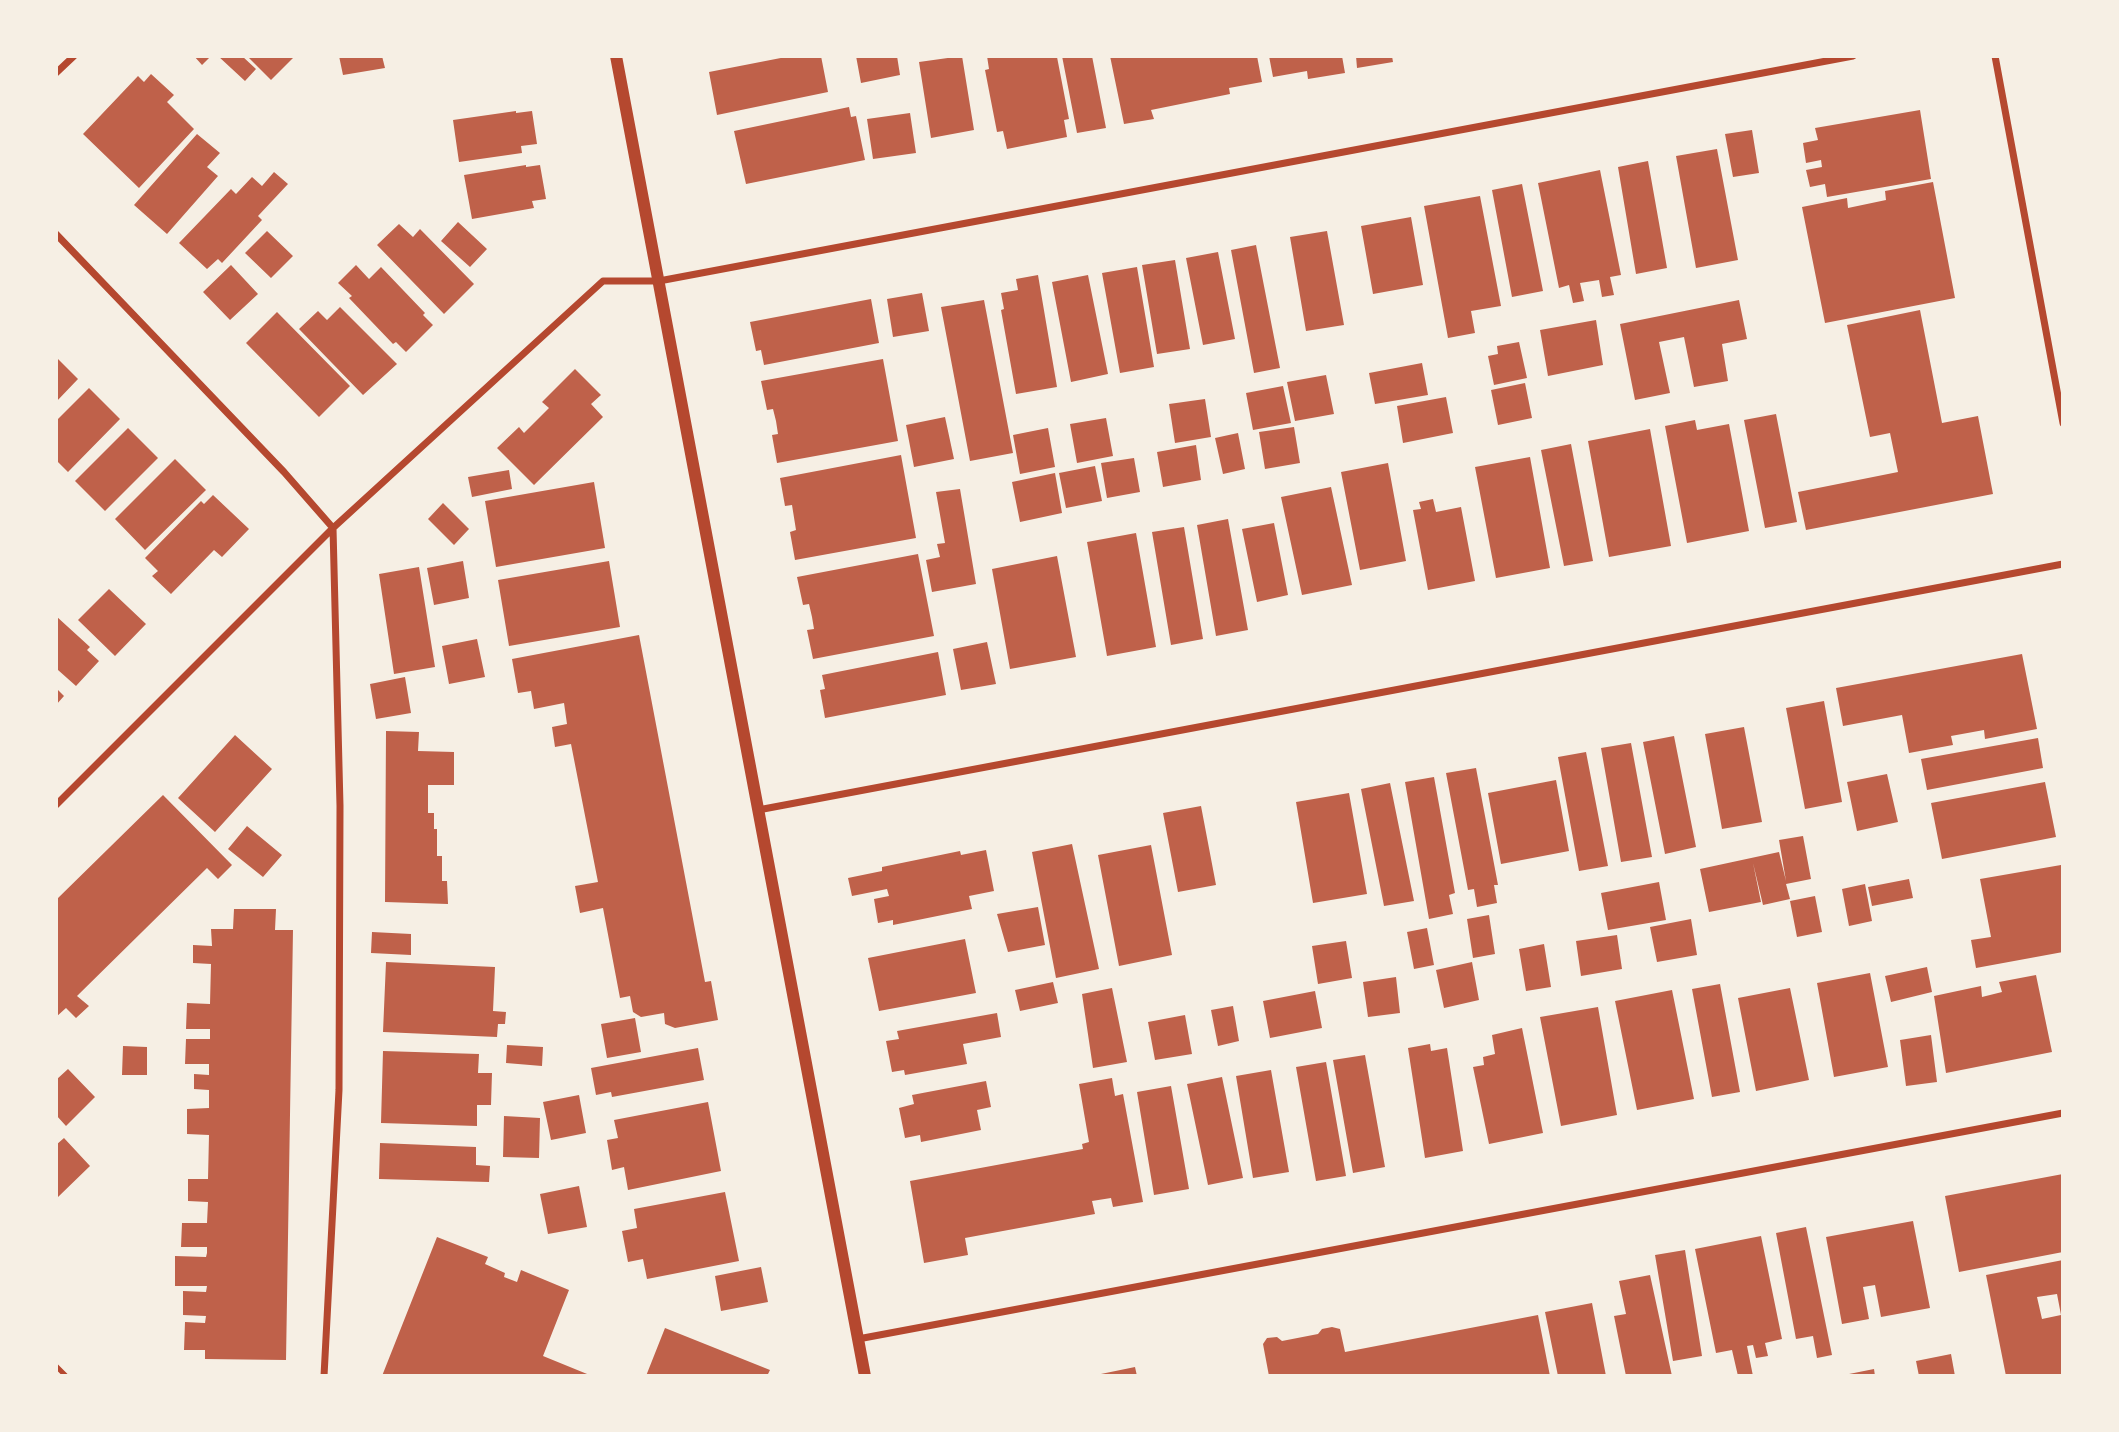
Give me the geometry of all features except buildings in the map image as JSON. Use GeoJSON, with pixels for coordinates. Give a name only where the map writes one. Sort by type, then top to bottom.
{"type":"FeatureCollection","features":[{"type":"Feature","properties":{"kind":"street"},"geometry":{"type":"LineString","coordinates":[[56,73],[74,56]]}},
{"type":"Feature","properties":{"kind":"street"},"geometry":{"type":"LineString","coordinates":[[616,56],[865,1376]]}},
{"type":"Feature","properties":{"kind":"street"},"geometry":{"type":"LineString","coordinates":[[56,805],[333,528],[603,281],[659,281],[1853,56]]}},
{"type":"Feature","properties":{"kind":"street"},"geometry":{"type":"LineString","coordinates":[[1995,56],[2063,423]]}},
{"type":"Feature","properties":{"kind":"street"},"geometry":{"type":"LineString","coordinates":[[56,234],[284,472],[333,528],[340,806],[339,1090],[324,1376]]}},
{"type":"Feature","properties":{"kind":"street"},"geometry":{"type":"LineString","coordinates":[[758,810],[2063,564]]}},
{"type":"Feature","properties":{"kind":"street"},"geometry":{"type":"LineString","coordinates":[[858,1339],[2063,1113]]}},
{"type":"Feature","properties":{"kind":"lane"},"geometry":{"type":"LineString","coordinates":[[56,1366],[66,1376]]}}]}
